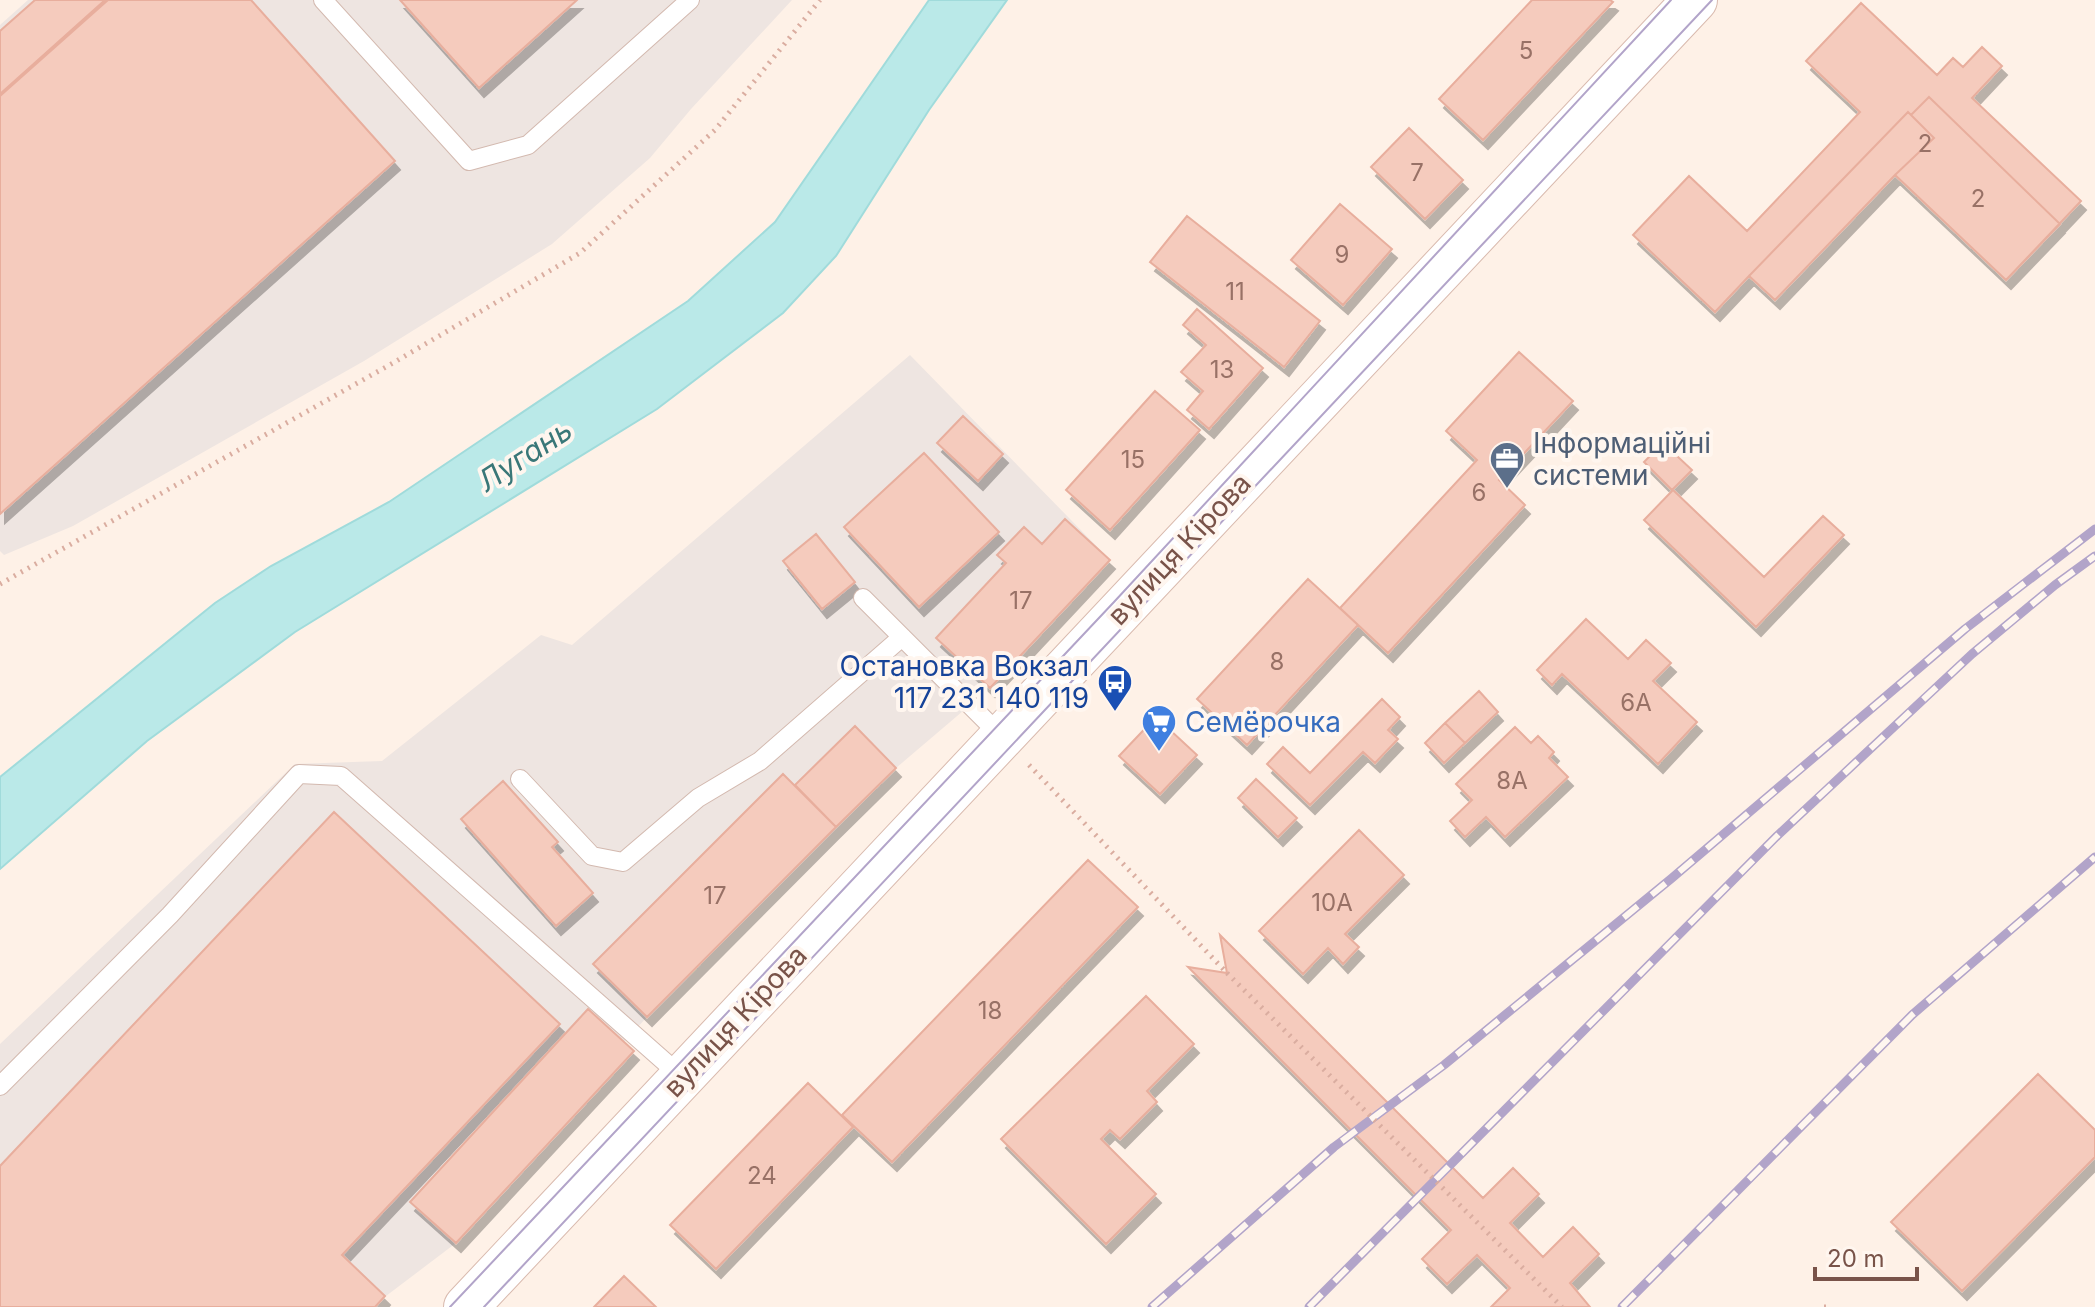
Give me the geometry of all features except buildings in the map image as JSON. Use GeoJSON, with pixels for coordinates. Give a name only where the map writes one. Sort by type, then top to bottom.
{"type":"FeatureCollection","features":[{"type":"Feature","properties":{"kind":"street","name":"вулиця Кірова"},"geometry":{"type":"LineString","coordinates":[[466,1307],[1695,0]]}},
{"type":"Feature","properties":{"kind":"lane"},"geometry":{"type":"LineString","coordinates":[[323,0],[469,161],[528,145],[690,0]]}},
{"type":"Feature","properties":{"kind":"lane"},"geometry":{"type":"LineString","coordinates":[[863,598],[1002,737]]}},
{"type":"Feature","properties":{"kind":"lane"},"geometry":{"type":"LineString","coordinates":[[520,779],[592,856],[623,862],[698,798],[760,761],[902,637]]}},
{"type":"Feature","properties":{"kind":"lane"},"geometry":{"type":"LineString","coordinates":[[0,1086],[170,915],[299,774],[341,776],[682,1078]]}},
{"type":"Feature","properties":{"kind":"path"},"geometry":{"type":"LineString","coordinates":[[0,584],[393,363],[580,253],[715,130],[820,0]]}},
{"type":"Feature","properties":{"kind":"path"},"geometry":{"type":"LineString","coordinates":[[1002,737],[1227,973],[1562,1307]]}},
{"type":"Feature","properties":{"kind":"shaded area"},"geometry":{"type":"Polygon","coordinates":[[[28,0],[792,0],[650,158],[552,244],[364,361],[73,526],[4,555],[0,551],[0,25],[28,0]]]}},
{"type":"Feature","properties":{"kind":"shaded area"},"geometry":{"type":"Polygon","coordinates":[[[910,355],[1110,560],[990,688],[896,768],[647,1017],[624,1042],[634,1051],[456,1243],[375,1307],[0,1307],[0,1044],[295,764],[382,761],[541,635],[572,645],[910,355]]]}},
{"type":"Feature","properties":{"kind":"water","name":"Лугань"},"geometry":{"type":"Polygon","coordinates":[[[929,0],[1007,0],[929,110],[836,256],[783,313],[657,409],[295,632],[147,741],[0,869],[0,777],[215,603],[271,566],[389,502],[688,301],[775,222],[929,0]]]}},
{"type":"Feature","properties":{"kind":"tram line"},"geometry":{"type":"LineString","coordinates":[[450,1307],[1114,602],[1671,0]]}},
{"type":"Feature","properties":{"kind":"tram line"},"geometry":{"type":"LineString","coordinates":[[484,1307],[1712,0]]}},
{"type":"Feature","properties":{"kind":"railway"},"geometry":{"type":"LineString","coordinates":[[1152,1307],[1334,1147],[1444,1065],[1672,878],[1965,629],[2095,529]]}},
{"type":"Feature","properties":{"kind":"railway"},"geometry":{"type":"LineString","coordinates":[[1309,1307],[1777,836],[1972,654],[2095,556]]}},
{"type":"Feature","properties":{"kind":"railway"},"geometry":{"type":"LineString","coordinates":[[1622,1307],[1912,1015],[2095,857]]}},
{"type":"Feature","properties":{"kind":"place","name":"Інформаційні системи"},"geometry":{"type":"Point","coordinates":[1507,490]}},
{"type":"Feature","properties":{"kind":"place","name":"Остановка Вокзал 117 231 140 119"},"geometry":{"type":"Point","coordinates":[1115,713]}},
{"type":"Feature","properties":{"kind":"place","name":"Семёрочка"},"geometry":{"type":"Point","coordinates":[1159,753]}}]}
